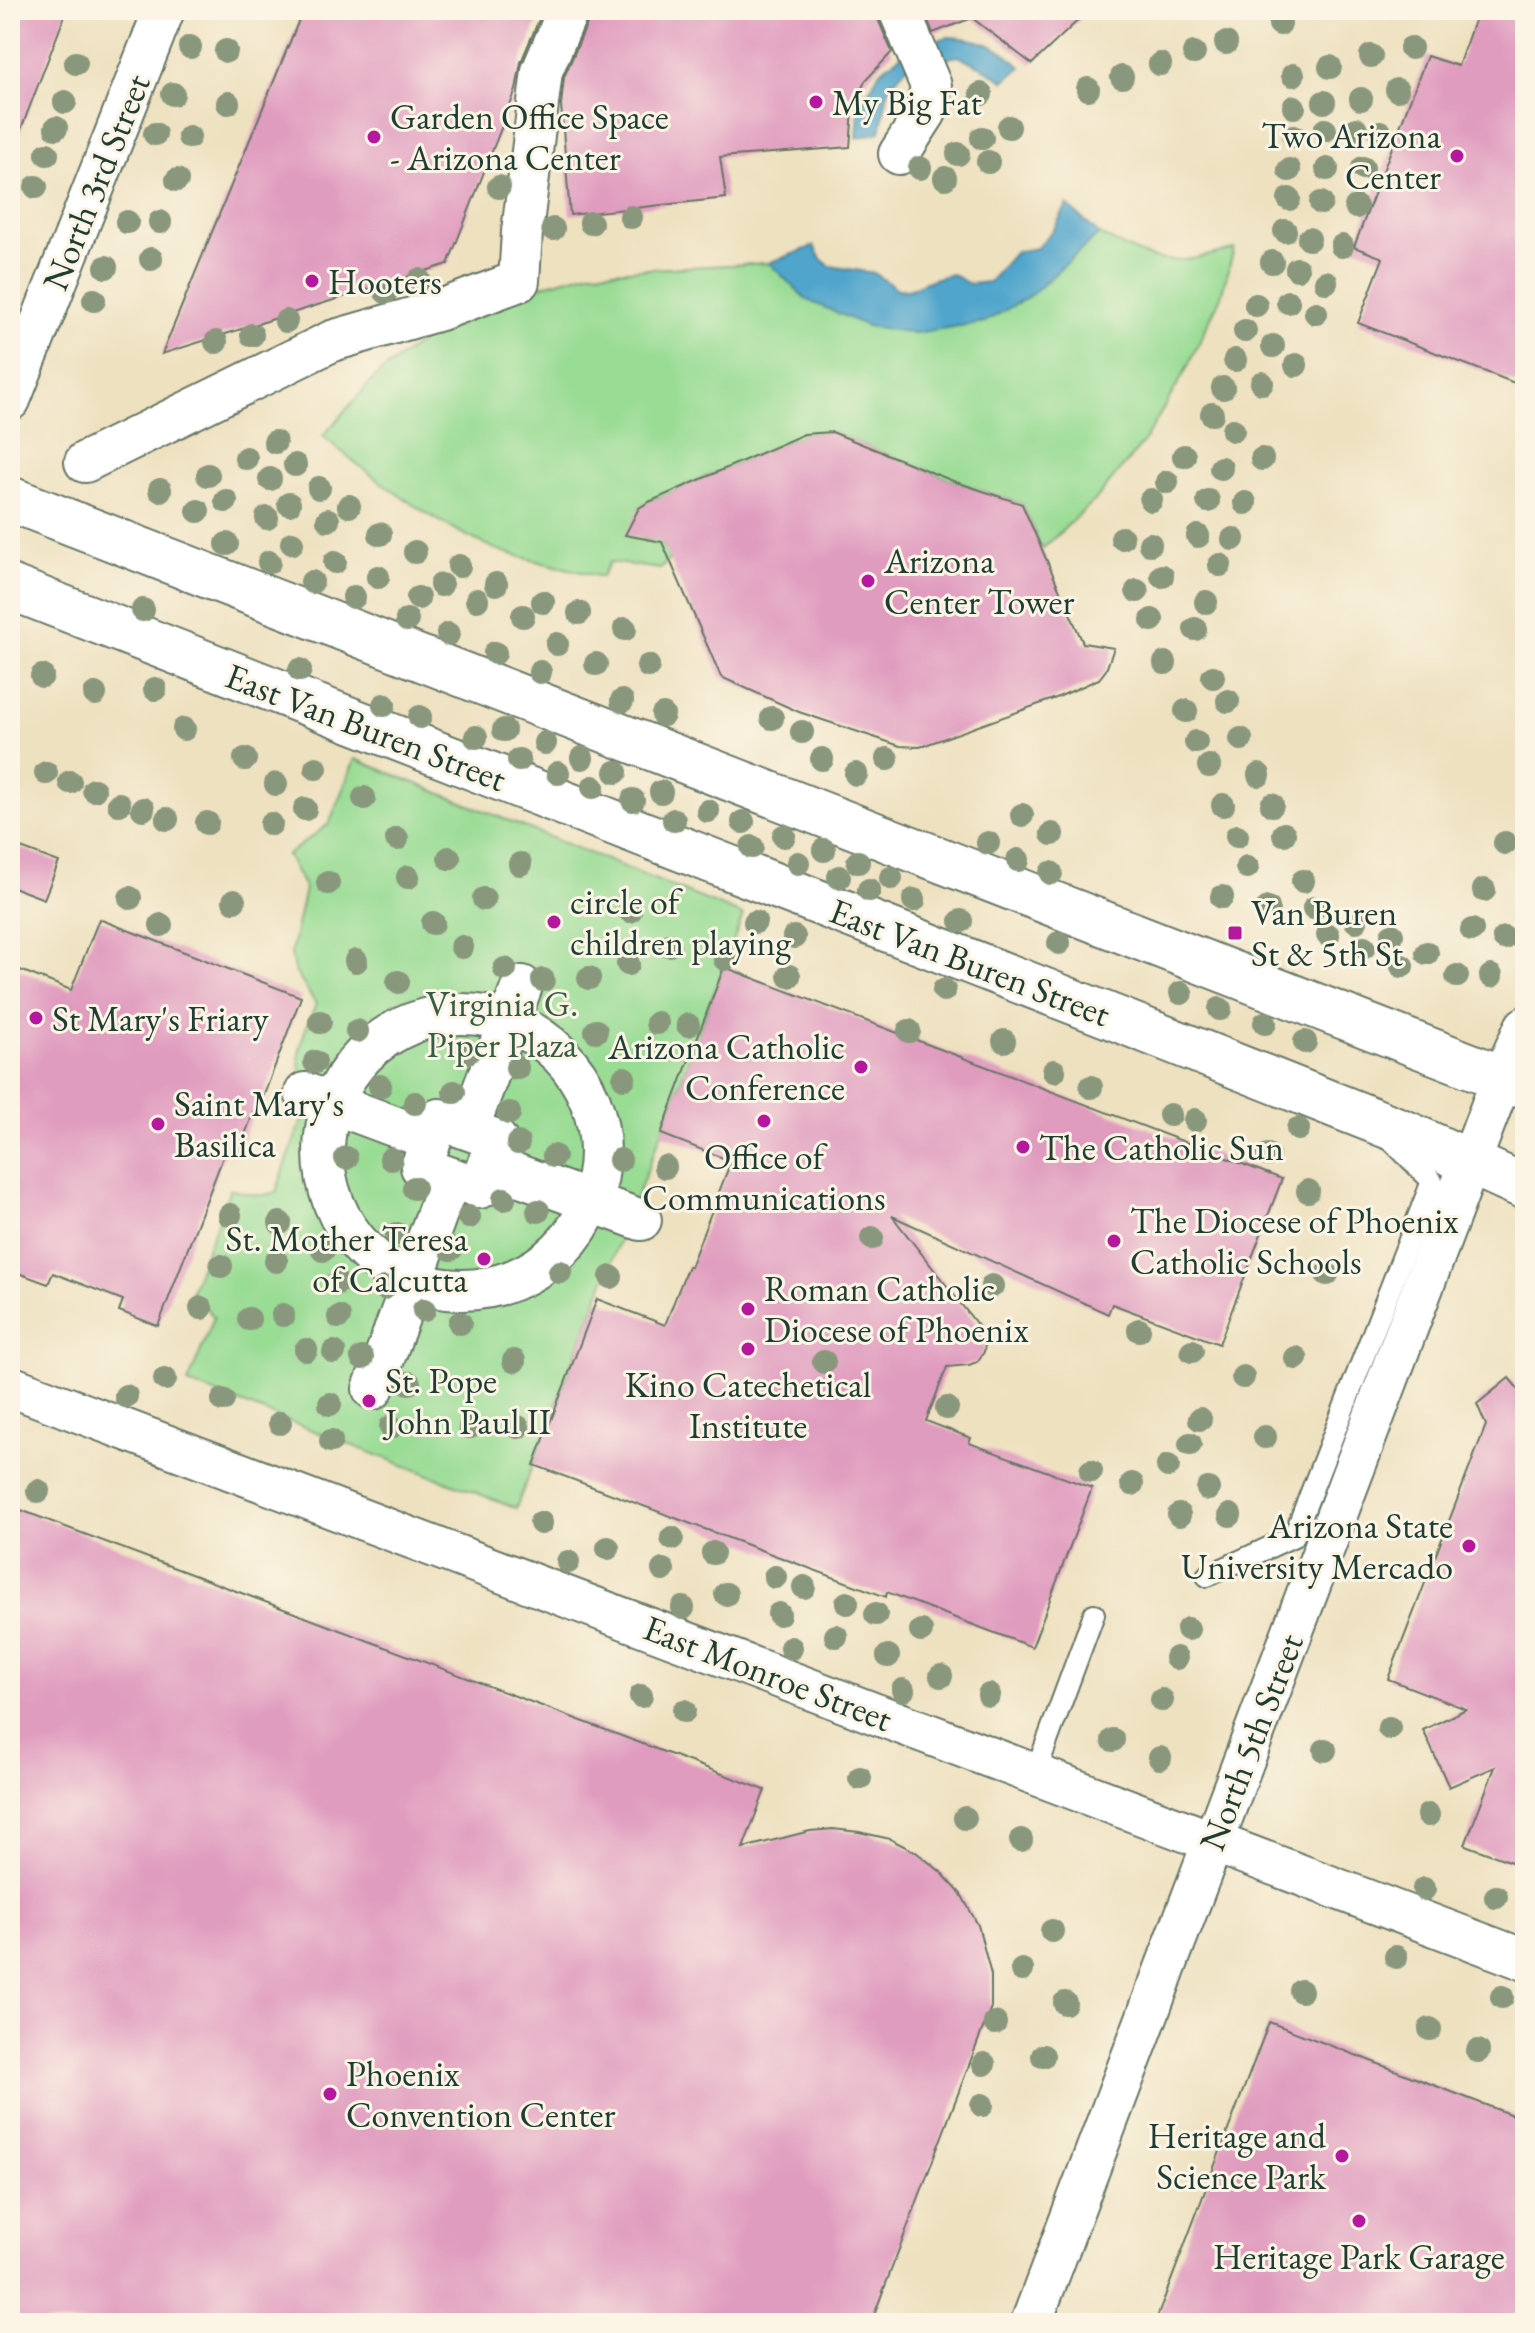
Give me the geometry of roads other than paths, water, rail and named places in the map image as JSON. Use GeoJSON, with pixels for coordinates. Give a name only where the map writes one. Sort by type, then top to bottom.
{"type":"FeatureCollection","features":[{"type":"Feature","properties":{"kind":"main road"},"geometry":{"type":"LineString","coordinates":[[10,499],[1514,1083]]}},
{"type":"Feature","properties":{"kind":"main road","name":"East Van Buren Street"},"geometry":{"type":"LineString","coordinates":[[10,587],[1370,1119],[1525,1187]]}},
{"type":"Feature","properties":{"kind":"street","name":"North 3rd Street"},"geometry":{"type":"LineString","coordinates":[[10,400],[164,10]]}},
{"type":"Feature","properties":{"kind":"street"},"geometry":{"type":"LineString","coordinates":[[85,462],[332,341],[443,309],[519,281],[542,71],[568,10]]}},
{"type":"Feature","properties":{"kind":"street"},"geometry":{"type":"LineString","coordinates":[[899,10],[931,86],[926,112],[899,154]]}},
{"type":"Feature","properties":{"kind":"street"},"geometry":{"type":"LineString","coordinates":[[319,1098],[449,1135],[497,1140],[480,1188],[421,1167],[449,1135],[507,1023],[522,986]]}},
{"type":"Feature","properties":{"kind":"street"},"geometry":{"type":"LineString","coordinates":[[457,1014],[507,1023],[551,1047],[577,1076],[589,1099],[600,1151],[592,1201],[568,1241],[545,1262],[518,1277],[504,1283],[461,1290],[414,1281],[368,1253],[349,1232],[335,1208],[324,1162],[327,1123],[319,1098],[342,1082],[375,1045],[418,1022],[457,1014]]}},
{"type":"Feature","properties":{"kind":"street","name":"North 5th Street"},"geometry":{"type":"LineString","coordinates":[[1031,2323],[1471,1163],[1514,1083],[1525,1027]]}},
{"type":"Feature","properties":{"kind":"street"},"geometry":{"type":"LineString","coordinates":[[488,1164],[641,1220]]}},
{"type":"Feature","properties":{"kind":"street"},"geometry":{"type":"LineString","coordinates":[[373,1389],[450,1178]]}},
{"type":"Feature","properties":{"kind":"street","name":"East Monroe Street"},"geometry":{"type":"LineString","coordinates":[[10,1386],[1525,1960]]}},
{"type":"Feature","properties":{"kind":"lane"},"geometry":{"type":"LineString","coordinates":[[1207,1576],[1294,1536],[1432,1181],[1370,1119]]}},
{"type":"Feature","properties":{"kind":"lane"},"geometry":{"type":"LineString","coordinates":[[1035,1774],[1094,1614]]}},
{"type":"Feature","properties":{"kind":"water"},"geometry":{"type":"Polygon","coordinates":[[[949,37],[988,44],[1021,67],[1004,81],[958,56],[907,67],[889,87],[880,132],[857,138],[859,109],[880,71],[915,45],[949,37]]]}},
{"type":"Feature","properties":{"kind":"water"},"geometry":{"type":"Polygon","coordinates":[[[1067,205],[1099,234],[1031,295],[985,322],[915,333],[867,326],[807,300],[769,263],[814,246],[821,259],[830,266],[874,273],[898,289],[908,290],[952,274],[969,284],[989,282],[1015,252],[1037,248],[1054,229],[1067,205]]]}},
{"type":"Feature","properties":{"kind":"place","name":"My Big Fat"},"geometry":{"type":"Point","coordinates":[816,102]}},
{"type":"Feature","properties":{"kind":"place","name":"Garden Office Space - Arizona Center"},"geometry":{"type":"Point","coordinates":[374,137]}},
{"type":"Feature","properties":{"kind":"place","name":"Two Arizona Center"},"geometry":{"type":"Point","coordinates":[1457,156]}},
{"type":"Feature","properties":{"kind":"place","name":"Hooters"},"geometry":{"type":"Point","coordinates":[312,281]}},
{"type":"Feature","properties":{"kind":"place","name":"Arizona Center Tower"},"geometry":{"type":"Point","coordinates":[868,581]}},
{"type":"Feature","properties":{"kind":"place","name":"circle of children playing"},"geometry":{"type":"Point","coordinates":[554,922]}},
{"type":"Feature","properties":{"kind":"place","name":"Van Buren St & 5th St"},"geometry":{"type":"Point","coordinates":[1235,933]}},
{"type":"Feature","properties":{"kind":"place","name":"St Mary's Friary"},"geometry":{"type":"Point","coordinates":[36,1018]}},
{"type":"Feature","properties":{"kind":"place","name":"Arizona Catholic Conference"},"geometry":{"type":"Point","coordinates":[861,1067]}},
{"type":"Feature","properties":{"kind":"place","name":"Office of Communications"},"geometry":{"type":"Point","coordinates":[764,1121]}},
{"type":"Feature","properties":{"kind":"place","name":"Saint Mary's Basilica"},"geometry":{"type":"Point","coordinates":[158,1124]}},
{"type":"Feature","properties":{"kind":"place","name":"The Catholic Sun"},"geometry":{"type":"Point","coordinates":[1023,1147]}},
{"type":"Feature","properties":{"kind":"place","name":"The Diocese of Phoenix Catholic Schools"},"geometry":{"type":"Point","coordinates":[1114,1241]}},
{"type":"Feature","properties":{"kind":"place","name":"St. Mother Teresa of Calcutta"},"geometry":{"type":"Point","coordinates":[484,1259]}},
{"type":"Feature","properties":{"kind":"place","name":"Roman Catholic Diocese of Phoenix"},"geometry":{"type":"Point","coordinates":[748,1309]}},
{"type":"Feature","properties":{"kind":"place","name":"Kino Catechetical Institute"},"geometry":{"type":"Point","coordinates":[748,1349]}},
{"type":"Feature","properties":{"kind":"place","name":"St. Pope John Paul II"},"geometry":{"type":"Point","coordinates":[369,1401]}},
{"type":"Feature","properties":{"kind":"place","name":"Arizona State University Mercado"},"geometry":{"type":"Point","coordinates":[1469,1546]}},
{"type":"Feature","properties":{"kind":"place","name":"Phoenix Convention Center"},"geometry":{"type":"Point","coordinates":[330,2094]}},
{"type":"Feature","properties":{"kind":"place","name":"Heritage and Science Park"},"geometry":{"type":"Point","coordinates":[1342,2156]}},
{"type":"Feature","properties":{"kind":"place","name":"Heritage Park Garage"},"geometry":{"type":"Point","coordinates":[1359,2221]}},
{"type":"Feature","properties":{"kind":"park label","name":"Virginia G. Piper Plaza"},"geometry":{"type":"Point","coordinates":[502,1024]}}]}
